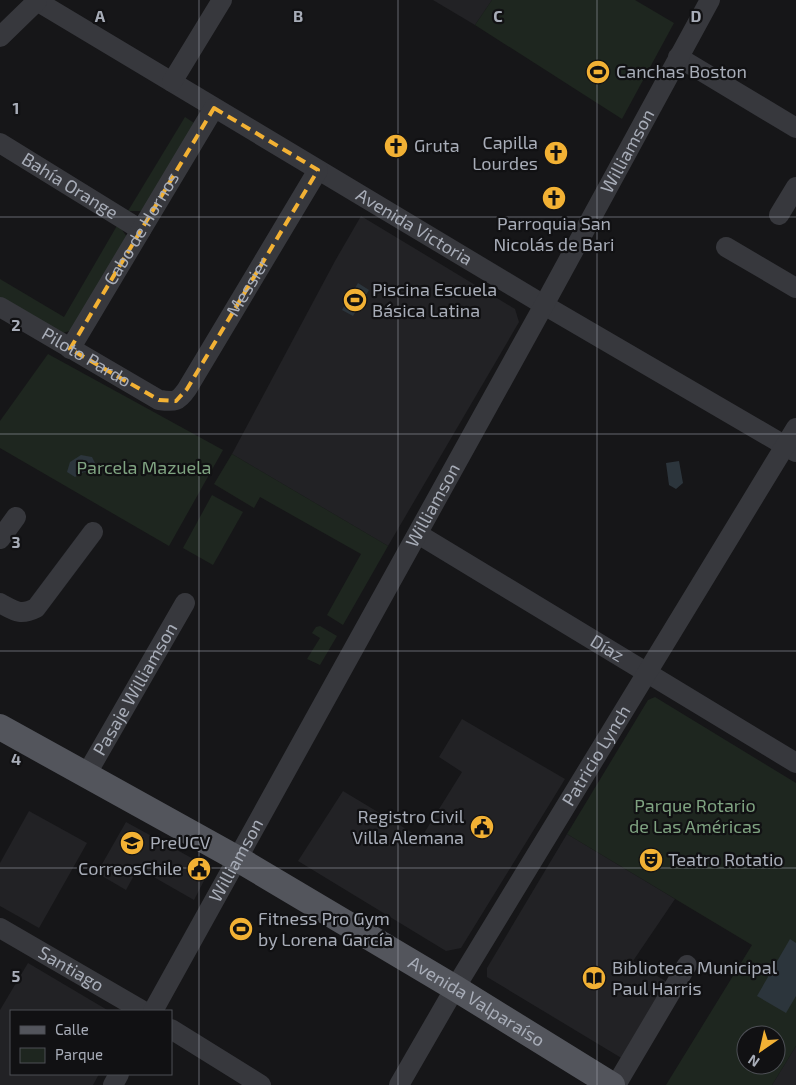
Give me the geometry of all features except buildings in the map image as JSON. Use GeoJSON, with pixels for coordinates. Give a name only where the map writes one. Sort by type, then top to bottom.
{"type":"FeatureCollection","features":[{"type":"Feature","properties":{"kind":"main road","name":"Avenida Valparaíso"},"geometry":{"type":"LineString","coordinates":[[0,727],[238,859],[614,1085]]}},
{"type":"Feature","properties":{"kind":"street"},"geometry":{"type":"LineString","coordinates":[[172,82],[222,0]]}},
{"type":"Feature","properties":{"kind":"street","name":"Williamson"},"geometry":{"type":"LineString","coordinates":[[154,1010],[544,306],[710,0]]}},
{"type":"Feature","properties":{"kind":"street"},"geometry":{"type":"LineString","coordinates":[[0,37],[36,1]]}},
{"type":"Feature","properties":{"kind":"street","name":"Avenida Victoria"},"geometry":{"type":"LineString","coordinates":[[36,1],[544,306],[791,448]]}},
{"type":"Feature","properties":{"kind":"street"},"geometry":{"type":"LineString","coordinates":[[678,57],[796,128]]}},
{"type":"Feature","properties":{"kind":"street","name":"Cabo de Hornos"},"geometry":{"type":"LineString","coordinates":[[70,349],[214,108]]}},
{"type":"Feature","properties":{"kind":"street","name":"Bahía Orange"},"geometry":{"type":"LineString","coordinates":[[0,143],[141,230]]}},
{"type":"Feature","properties":{"kind":"street","name":"Messier"},"geometry":{"type":"LineString","coordinates":[[176,401],[187,389],[318,170]]}},
{"type":"Feature","properties":{"kind":"street"},"geometry":{"type":"LineString","coordinates":[[779,215],[796,187]]}},
{"type":"Feature","properties":{"kind":"street"},"geometry":{"type":"LineString","coordinates":[[726,247],[796,288]]}},
{"type":"Feature","properties":{"kind":"street","name":"Piloto Pardo"},"geometry":{"type":"LineString","coordinates":[[0,307],[159,400],[176,401]]}},
{"type":"Feature","properties":{"kind":"street","name":"Patricio Lynch"},"geometry":{"type":"LineString","coordinates":[[399,1085],[455,988],[648,673],[791,448],[796,428]]}},
{"type":"Feature","properties":{"kind":"street"},"geometry":{"type":"LineString","coordinates":[[0,539],[16,517]]}},
{"type":"Feature","properties":{"kind":"street"},"geometry":{"type":"LineString","coordinates":[[0,603],[25,614],[36,608],[93,532]]}},
{"type":"Feature","properties":{"kind":"street","name":"Díaz"},"geometry":{"type":"LineString","coordinates":[[418,534],[796,763]]}},
{"type":"Feature","properties":{"kind":"street","name":"Pasaje Williamson"},"geometry":{"type":"LineString","coordinates":[[86,775],[185,602]]}},
{"type":"Feature","properties":{"kind":"street","name":"Santiago"},"geometry":{"type":"LineString","coordinates":[[0,928],[141,1010]]}},
{"type":"Feature","properties":{"kind":"street"},"geometry":{"type":"LineString","coordinates":[[614,1085],[687,965]]}},
{"type":"Feature","properties":{"kind":"street"},"geometry":{"type":"LineString","coordinates":[[172,1030],[261,1085]]}},
{"type":"Feature","properties":{"kind":"highlighted area"},"geometry":{"type":"Polygon","coordinates":[[[214,108],[318,170],[187,389],[176,401],[159,400],[70,349],[214,108]]]}},
{"type":"Feature","properties":{"kind":"shaded area"},"geometry":{"type":"Polygon","coordinates":[[[433,0],[492,0],[475,25],[433,0]]]}},
{"type":"Feature","properties":{"kind":"shaded area"},"geometry":{"type":"Polygon","coordinates":[[[361,216],[515,309],[519,322],[388,546],[232,454],[361,216]]]}},
{"type":"Feature","properties":{"kind":"shaded area","name":"Piscina Escuela Básica Latina"},"geometry":{"type":"Polygon","coordinates":[[[358,283],[369,290],[353,316],[342,310],[358,283]]]}},
{"type":"Feature","properties":{"kind":"shaded area"},"geometry":{"type":"Polygon","coordinates":[[[81,455],[92,457],[96,465],[92,474],[84,472],[75,477],[67,472],[70,462],[81,455]]]}},
{"type":"Feature","properties":{"kind":"shaded area"},"geometry":{"type":"Polygon","coordinates":[[[679,461],[683,483],[676,489],[669,485],[666,463],[679,461]]]}},
{"type":"Feature","properties":{"kind":"shaded area"},"geometry":{"type":"Polygon","coordinates":[[[462,719],[565,779],[461,948],[446,951],[298,861],[343,791],[421,838],[462,772],[439,757],[462,719]]]}},
{"type":"Feature","properties":{"kind":"shaded area"},"geometry":{"type":"Polygon","coordinates":[[[29,811],[87,843],[39,928],[0,906],[0,863],[29,811]]]}},
{"type":"Feature","properties":{"kind":"shaded area"},"geometry":{"type":"Polygon","coordinates":[[[126,822],[208,867],[209,871],[194,900],[138,868],[126,890],[97,873],[126,822]]]}},
{"type":"Feature","properties":{"kind":"shaded area"},"geometry":{"type":"Polygon","coordinates":[[[567,834],[675,899],[633,961],[667,982],[623,1059],[487,977],[487,968],[567,834]]]}},
{"type":"Feature","properties":{"kind":"shaded area"},"geometry":{"type":"Polygon","coordinates":[[[790,939],[796,943],[796,996],[786,1013],[757,996],[790,939]]]}},
{"type":"Feature","properties":{"kind":"shaded area"},"geometry":{"type":"Polygon","coordinates":[[[28,963],[107,1010],[10,1010],[10,1075],[98,1075],[93,1085],[0,1085],[0,1010],[28,963]]]}},
{"type":"Feature","properties":{"kind":"shaded area"},"geometry":{"type":"Polygon","coordinates":[[[796,1046],[796,1085],[772,1085],[778,1075],[786,1075],[786,1062],[796,1046]]]}},
{"type":"Feature","properties":{"kind":"green space","name":"Canchas Boston"},"geometry":{"type":"Polygon","coordinates":[[[492,0],[635,0],[674,23],[622,119],[475,25],[492,0]]]}},
{"type":"Feature","properties":{"kind":"green space"},"geometry":{"type":"Polygon","coordinates":[[[185,117],[194,123],[143,211],[128,211],[185,117]]]}},
{"type":"Feature","properties":{"kind":"green space"},"geometry":{"type":"Polygon","coordinates":[[[118,224],[127,237],[72,330],[60,334],[0,297],[0,279],[64,317],[118,224]]]}},
{"type":"Feature","properties":{"kind":"green space","name":"Parcela Mazuela"},"geometry":{"type":"Polygon","coordinates":[[[48,354],[223,450],[169,546],[0,448],[0,421],[48,354]]]}},
{"type":"Feature","properties":{"kind":"green space"},"geometry":{"type":"Polygon","coordinates":[[[232,454],[388,546],[343,625],[327,615],[361,554],[260,497],[254,508],[214,484],[232,454]]]}},
{"type":"Feature","properties":{"kind":"green space"},"geometry":{"type":"Polygon","coordinates":[[[212,495],[243,512],[213,565],[183,548],[212,495]]]}},
{"type":"Feature","properties":{"kind":"green space"},"geometry":{"type":"Polygon","coordinates":[[[320,626],[337,636],[320,665],[307,659],[320,638],[312,633],[316,627],[320,626]]]}},
{"type":"Feature","properties":{"kind":"green space","name":"Parque Rotario de Las Américas"},"geometry":{"type":"Polygon","coordinates":[[[655,697],[796,783],[796,1046],[786,1062],[786,1025],[736,1025],[736,1075],[778,1075],[772,1085],[666,1085],[752,945],[567,834],[648,700],[655,697]]]}},
{"type":"Feature","properties":{"kind":"place","name":"Canchas Boston"},"geometry":{"type":"Point","coordinates":[598,72]}},
{"type":"Feature","properties":{"kind":"place","name":"Gruta"},"geometry":{"type":"Point","coordinates":[396,146]}},
{"type":"Feature","properties":{"kind":"place","name":"Capilla Lourdes"},"geometry":{"type":"Point","coordinates":[556,153]}},
{"type":"Feature","properties":{"kind":"place","name":"Parroquia San Nicolás de Bari"},"geometry":{"type":"Point","coordinates":[554,198]}},
{"type":"Feature","properties":{"kind":"place","name":"Piscina Escuela Básica Latina"},"geometry":{"type":"Point","coordinates":[355,300]}},
{"type":"Feature","properties":{"kind":"place","name":"Registro Civil Villa Alemana"},"geometry":{"type":"Point","coordinates":[482,827]}},
{"type":"Feature","properties":{"kind":"place","name":"PreUCV"},"geometry":{"type":"Point","coordinates":[132,843]}},
{"type":"Feature","properties":{"kind":"place","name":"Teatro Rotatio"},"geometry":{"type":"Point","coordinates":[651,860]}},
{"type":"Feature","properties":{"kind":"place","name":"CorreosChile"},"geometry":{"type":"Point","coordinates":[199,869]}},
{"type":"Feature","properties":{"kind":"place","name":"Fitness Pro Gym by Lorena García"},"geometry":{"type":"Point","coordinates":[241,929]}},
{"type":"Feature","properties":{"kind":"place","name":"Biblioteca Municipal Paul Harris"},"geometry":{"type":"Point","coordinates":[594,978]}}]}
